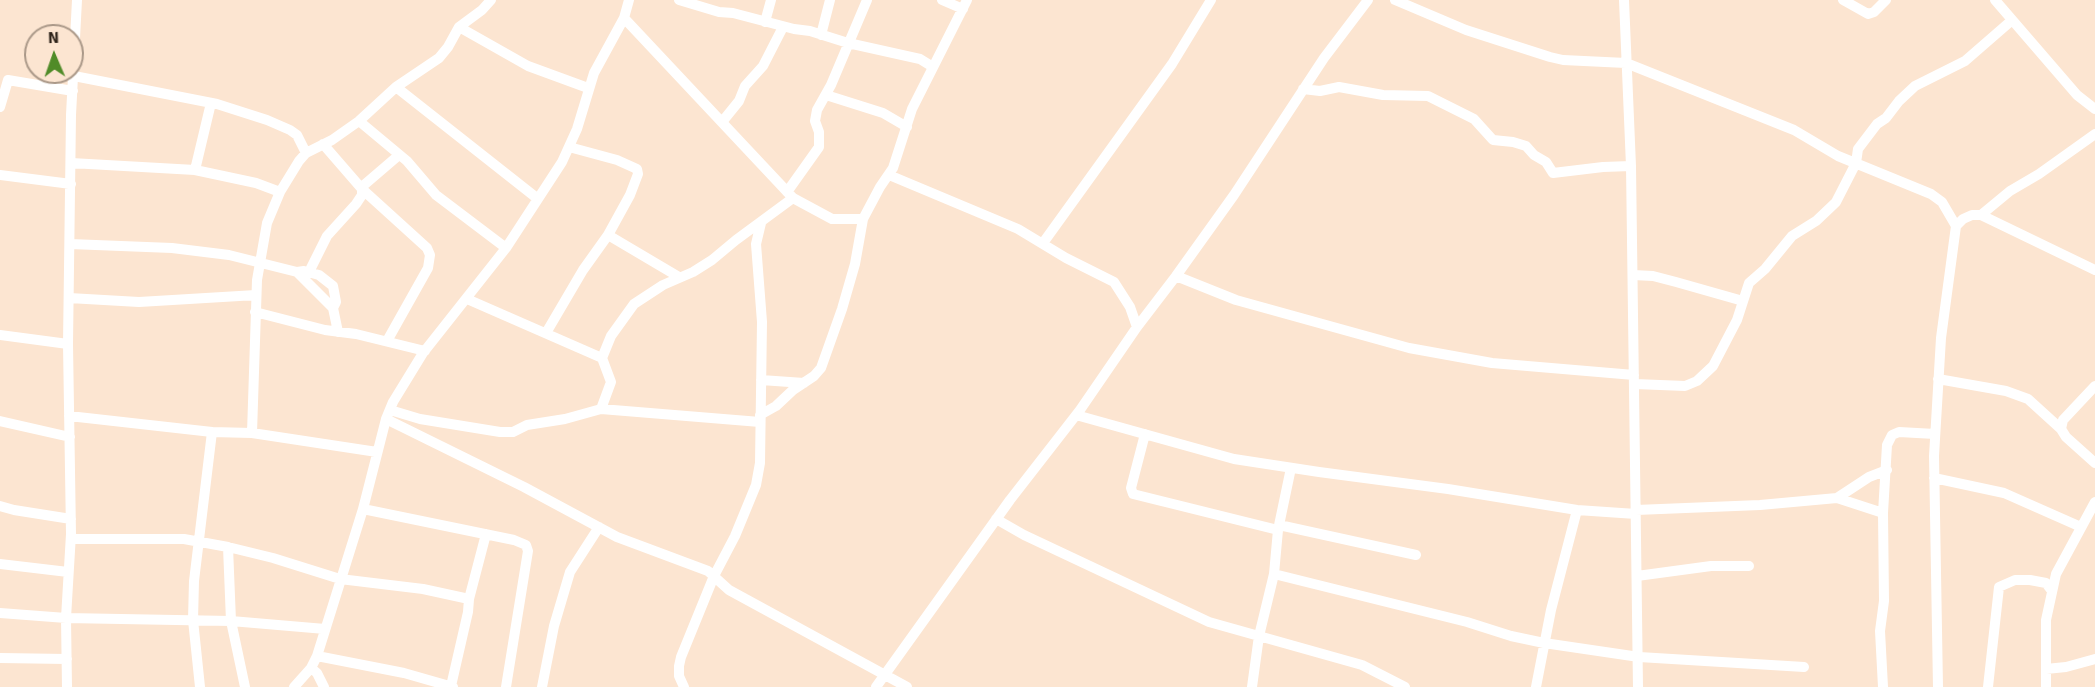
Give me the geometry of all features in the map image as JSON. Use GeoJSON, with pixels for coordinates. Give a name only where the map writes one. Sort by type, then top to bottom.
{"type":"FeatureCollection","features":[{"type":"Feature","properties":{"kind":"street"},"geometry":{"type":"LineString","coordinates":[[76,24],[77,0]]}},
{"type":"Feature","properties":{"kind":"street"},"geometry":{"type":"LineString","coordinates":[[252,433],[256,295],[267,223],[280,192],[306,153],[332,140],[358,121],[396,87],[440,58],[459,27],[482,10],[491,0]]}},
{"type":"Feature","properties":{"kind":"street"},"geometry":{"type":"LineString","coordinates":[[294,687],[317,656],[363,509],[388,415],[405,381],[425,351],[506,248],[562,162],[577,129],[594,73],[624,18],[629,0]]}},
{"type":"Feature","properties":{"kind":"street"},"geometry":{"type":"LineString","coordinates":[[679,0],[707,4],[725,12],[783,27],[920,59],[933,67]]}},
{"type":"Feature","properties":{"kind":"street"},"geometry":{"type":"LineString","coordinates":[[721,0],[725,12]]}},
{"type":"Feature","properties":{"kind":"street"},"geometry":{"type":"LineString","coordinates":[[765,22],[771,0]]}},
{"type":"Feature","properties":{"kind":"street"},"geometry":{"type":"LineString","coordinates":[[821,35],[830,0]]}},
{"type":"Feature","properties":{"kind":"street"},"geometry":{"type":"LineString","coordinates":[[601,409],[611,382],[602,358],[611,336],[634,304],[679,277],[712,261],[736,240],[761,223],[790,195],[819,147],[816,115],[867,0]]}},
{"type":"Feature","properties":{"kind":"street"},"geometry":{"type":"LineString","coordinates":[[388,415],[500,432],[513,432],[527,425],[565,419],[601,409],[760,418],[821,368],[839,319],[855,264],[863,219],[893,168],[912,109],[965,4],[942,0]]}},
{"type":"Feature","properties":{"kind":"street"},"geometry":{"type":"LineString","coordinates":[[1043,243],[1172,64],[1211,0]]}},
{"type":"Feature","properties":{"kind":"street"},"geometry":{"type":"LineString","coordinates":[[876,687],[996,519],[1076,415],[1137,327],[1176,276],[1234,195],[1324,58],[1368,0]]}},
{"type":"Feature","properties":{"kind":"street"},"geometry":{"type":"LineString","coordinates":[[1395,0],[1466,30],[1556,58],[1626,63],[1794,130],[1838,156],[1931,194],[1942,202],[1956,226]]}},
{"type":"Feature","properties":{"kind":"street"},"geometry":{"type":"LineString","coordinates":[[1624,0],[1631,166],[1638,687]]}},
{"type":"Feature","properties":{"kind":"street"},"geometry":{"type":"LineString","coordinates":[[1843,0],[1868,14],[1874,12],[1886,0]]}},
{"type":"Feature","properties":{"kind":"street"},"geometry":{"type":"LineString","coordinates":[[1995,0],[2078,95],[2095,108]]}},
{"type":"Feature","properties":{"kind":"street"},"geometry":{"type":"LineString","coordinates":[[624,18],[790,195],[832,219],[863,219]]}},
{"type":"Feature","properties":{"kind":"street"},"geometry":{"type":"LineString","coordinates":[[1176,276],[1236,300],[1409,348],[1492,363],[1684,386],[1697,381],[1713,366],[1730,336],[1749,283],[1765,269],[1792,236],[1816,221],[1836,201],[1856,163],[1858,150],[1877,124],[1886,118],[1915,86],[1965,61],[2011,21]]}},
{"type":"Feature","properties":{"kind":"street"},"geometry":{"type":"LineString","coordinates":[[459,27],[528,66],[588,88]]}},
{"type":"Feature","properties":{"kind":"street"},"geometry":{"type":"LineString","coordinates":[[722,122],[739,101],[745,86],[763,66],[783,27]]}},
{"type":"Feature","properties":{"kind":"street"},"geometry":{"type":"LineString","coordinates":[[84,78],[211,103],[267,120],[297,135],[306,153]]}},
{"type":"Feature","properties":{"kind":"street"},"geometry":{"type":"LineString","coordinates":[[0,107],[4,79],[73,91]]}},
{"type":"Feature","properties":{"kind":"street"},"geometry":{"type":"LineString","coordinates":[[67,687],[66,618],[71,539],[68,344],[73,84]]}},
{"type":"Feature","properties":{"kind":"street"},"geometry":{"type":"LineString","coordinates":[[396,87],[538,199]]}},
{"type":"Feature","properties":{"kind":"street"},"geometry":{"type":"LineString","coordinates":[[1303,89],[1320,91],[1339,87],[1383,94],[1428,96],[1474,119],[1493,140],[1526,146],[1534,155],[1546,162],[1553,173],[1631,166]]}},
{"type":"Feature","properties":{"kind":"street"},"geometry":{"type":"LineString","coordinates":[[826,95],[883,112],[907,127]]}},
{"type":"Feature","properties":{"kind":"street"},"geometry":{"type":"LineString","coordinates":[[195,170],[211,103]]}},
{"type":"Feature","properties":{"kind":"street"},"geometry":{"type":"LineString","coordinates":[[358,121],[399,155],[436,195],[506,248]]}},
{"type":"Feature","properties":{"kind":"street"},"geometry":{"type":"LineString","coordinates":[[1981,215],[2010,191],[2039,174],[2095,134]]}},
{"type":"Feature","properties":{"kind":"street"},"geometry":{"type":"LineString","coordinates":[[323,144],[362,189],[427,248],[430,255],[428,268],[387,341]]}},
{"type":"Feature","properties":{"kind":"street"},"geometry":{"type":"LineString","coordinates":[[546,333],[584,270],[608,236],[634,187],[638,174],[637,169],[616,160],[569,147]]}},
{"type":"Feature","properties":{"kind":"street"},"geometry":{"type":"LineString","coordinates":[[309,272],[327,236],[356,204],[362,195],[362,189],[399,155]]}},
{"type":"Feature","properties":{"kind":"street"},"geometry":{"type":"LineString","coordinates":[[71,164],[195,170],[256,183],[280,192]]}},
{"type":"Feature","properties":{"kind":"street"},"geometry":{"type":"LineString","coordinates":[[0,175],[71,184]]}},
{"type":"Feature","properties":{"kind":"street"},"geometry":{"type":"LineString","coordinates":[[889,175],[1018,230],[1114,282],[1130,307],[1137,327]]}},
{"type":"Feature","properties":{"kind":"street"},"geometry":{"type":"LineString","coordinates":[[1938,687],[1935,434],[1941,338],[1956,226],[1963,219],[1972,215],[1981,215],[2095,270]]}},
{"type":"Feature","properties":{"kind":"street"},"geometry":{"type":"LineString","coordinates":[[684,687],[679,666],[681,657],[714,576],[735,536],[756,486],[760,463],[762,322],[756,244],[761,223]]}},
{"type":"Feature","properties":{"kind":"street"},"geometry":{"type":"LineString","coordinates":[[608,236],[679,277]]}},
{"type":"Feature","properties":{"kind":"street"},"geometry":{"type":"LineString","coordinates":[[70,244],[172,248],[229,255],[297,272],[309,272],[319,275],[333,286],[336,302],[333,308]]}},
{"type":"Feature","properties":{"kind":"street"},"geometry":{"type":"LineString","coordinates":[[297,272],[333,308],[338,332]]}},
{"type":"Feature","properties":{"kind":"street"},"geometry":{"type":"LineString","coordinates":[[1633,275],[1653,276],[1743,301]]}},
{"type":"Feature","properties":{"kind":"street"},"geometry":{"type":"LineString","coordinates":[[69,298],[139,302],[256,295]]}},
{"type":"Feature","properties":{"kind":"street"},"geometry":{"type":"LineString","coordinates":[[467,299],[602,358]]}},
{"type":"Feature","properties":{"kind":"street"},"geometry":{"type":"LineString","coordinates":[[255,312],[425,351]]}},
{"type":"Feature","properties":{"kind":"street"},"geometry":{"type":"LineString","coordinates":[[0,335],[68,344]]}},
{"type":"Feature","properties":{"kind":"street"},"geometry":{"type":"LineString","coordinates":[[1938,378],[2020,395],[2028,399],[2095,463]]}},
{"type":"Feature","properties":{"kind":"street"},"geometry":{"type":"LineString","coordinates":[[761,380],[804,383]]}},
{"type":"Feature","properties":{"kind":"street"},"geometry":{"type":"LineString","coordinates":[[2061,429],[2063,420],[2095,386]]}},
{"type":"Feature","properties":{"kind":"street"},"geometry":{"type":"LineString","coordinates":[[388,415],[617,537],[708,571],[729,590],[907,687]]}},
{"type":"Feature","properties":{"kind":"street"},"geometry":{"type":"LineString","coordinates":[[1076,415],[1234,459],[1577,510],[1636,512],[1837,498],[1883,513]]}},
{"type":"Feature","properties":{"kind":"street"},"geometry":{"type":"LineString","coordinates":[[69,416],[212,432],[252,433],[377,452]]}},
{"type":"Feature","properties":{"kind":"street"},"geometry":{"type":"LineString","coordinates":[[0,421],[70,437]]}},
{"type":"Feature","properties":{"kind":"street"},"geometry":{"type":"LineString","coordinates":[[200,687],[193,620],[194,581],[212,432]]}},
{"type":"Feature","properties":{"kind":"street"},"geometry":{"type":"LineString","coordinates":[[1883,687],[1880,631],[1884,601],[1883,513],[1887,445],[1892,435],[1899,432],[1935,434]]}},
{"type":"Feature","properties":{"kind":"street"},"geometry":{"type":"LineString","coordinates":[[1145,434],[1131,488],[1133,494],[1279,528],[1416,555]]}},
{"type":"Feature","properties":{"kind":"street"},"geometry":{"type":"LineString","coordinates":[[1252,687],[1259,636],[1274,574],[1279,528],[1291,468]]}},
{"type":"Feature","properties":{"kind":"street"},"geometry":{"type":"LineString","coordinates":[[1837,498],[1869,477],[1887,470]]}},
{"type":"Feature","properties":{"kind":"street"},"geometry":{"type":"LineString","coordinates":[[1934,478],[2004,493],[2081,527]]}},
{"type":"Feature","properties":{"kind":"street"},"geometry":{"type":"LineString","coordinates":[[2046,687],[2046,620],[2056,574],[2095,502]]}},
{"type":"Feature","properties":{"kind":"street"},"geometry":{"type":"LineString","coordinates":[[0,506],[71,519]]}},
{"type":"Feature","properties":{"kind":"street"},"geometry":{"type":"LineString","coordinates":[[363,509],[514,540],[525,545],[528,551],[506,687]]}},
{"type":"Feature","properties":{"kind":"street"},"geometry":{"type":"LineString","coordinates":[[1536,687],[1544,643],[1577,510]]}},
{"type":"Feature","properties":{"kind":"street"},"geometry":{"type":"LineString","coordinates":[[996,519],[1024,535],[1209,622],[1362,665],[1406,687]]}},
{"type":"Feature","properties":{"kind":"street"},"geometry":{"type":"LineString","coordinates":[[542,687],[556,617],[570,572],[599,527]]}},
{"type":"Feature","properties":{"kind":"street"},"geometry":{"type":"LineString","coordinates":[[317,656],[404,673],[437,685],[452,687],[469,599],[486,534]]}},
{"type":"Feature","properties":{"kind":"street"},"geometry":{"type":"LineString","coordinates":[[71,539],[168,538],[200,542],[273,558],[340,579],[423,589],[469,599]]}},
{"type":"Feature","properties":{"kind":"street"},"geometry":{"type":"LineString","coordinates":[[228,547],[231,621],[245,687]]}},
{"type":"Feature","properties":{"kind":"street"},"geometry":{"type":"LineString","coordinates":[[0,564],[68,572]]}},
{"type":"Feature","properties":{"kind":"street"},"geometry":{"type":"LineString","coordinates":[[1637,576],[1711,566],[1749,566]]}},
{"type":"Feature","properties":{"kind":"street"},"geometry":{"type":"LineString","coordinates":[[1274,574],[1544,643],[1639,657],[1804,668]]}},
{"type":"Feature","properties":{"kind":"street"},"geometry":{"type":"LineString","coordinates":[[1988,687],[1999,587],[2015,580],[2030,580],[2046,583],[2052,591]]}},
{"type":"Feature","properties":{"kind":"street"},"geometry":{"type":"LineString","coordinates":[[0,613],[66,618],[231,621],[325,629]]}},
{"type":"Feature","properties":{"kind":"street"},"geometry":{"type":"LineString","coordinates":[[0,658],[67,659]]}},
{"type":"Feature","properties":{"kind":"street"},"geometry":{"type":"LineString","coordinates":[[2046,669],[2066,667],[2095,659]]}},
{"type":"Feature","properties":{"kind":"street"},"geometry":{"type":"LineString","coordinates":[[310,668],[317,674],[324,687]]}}]}
